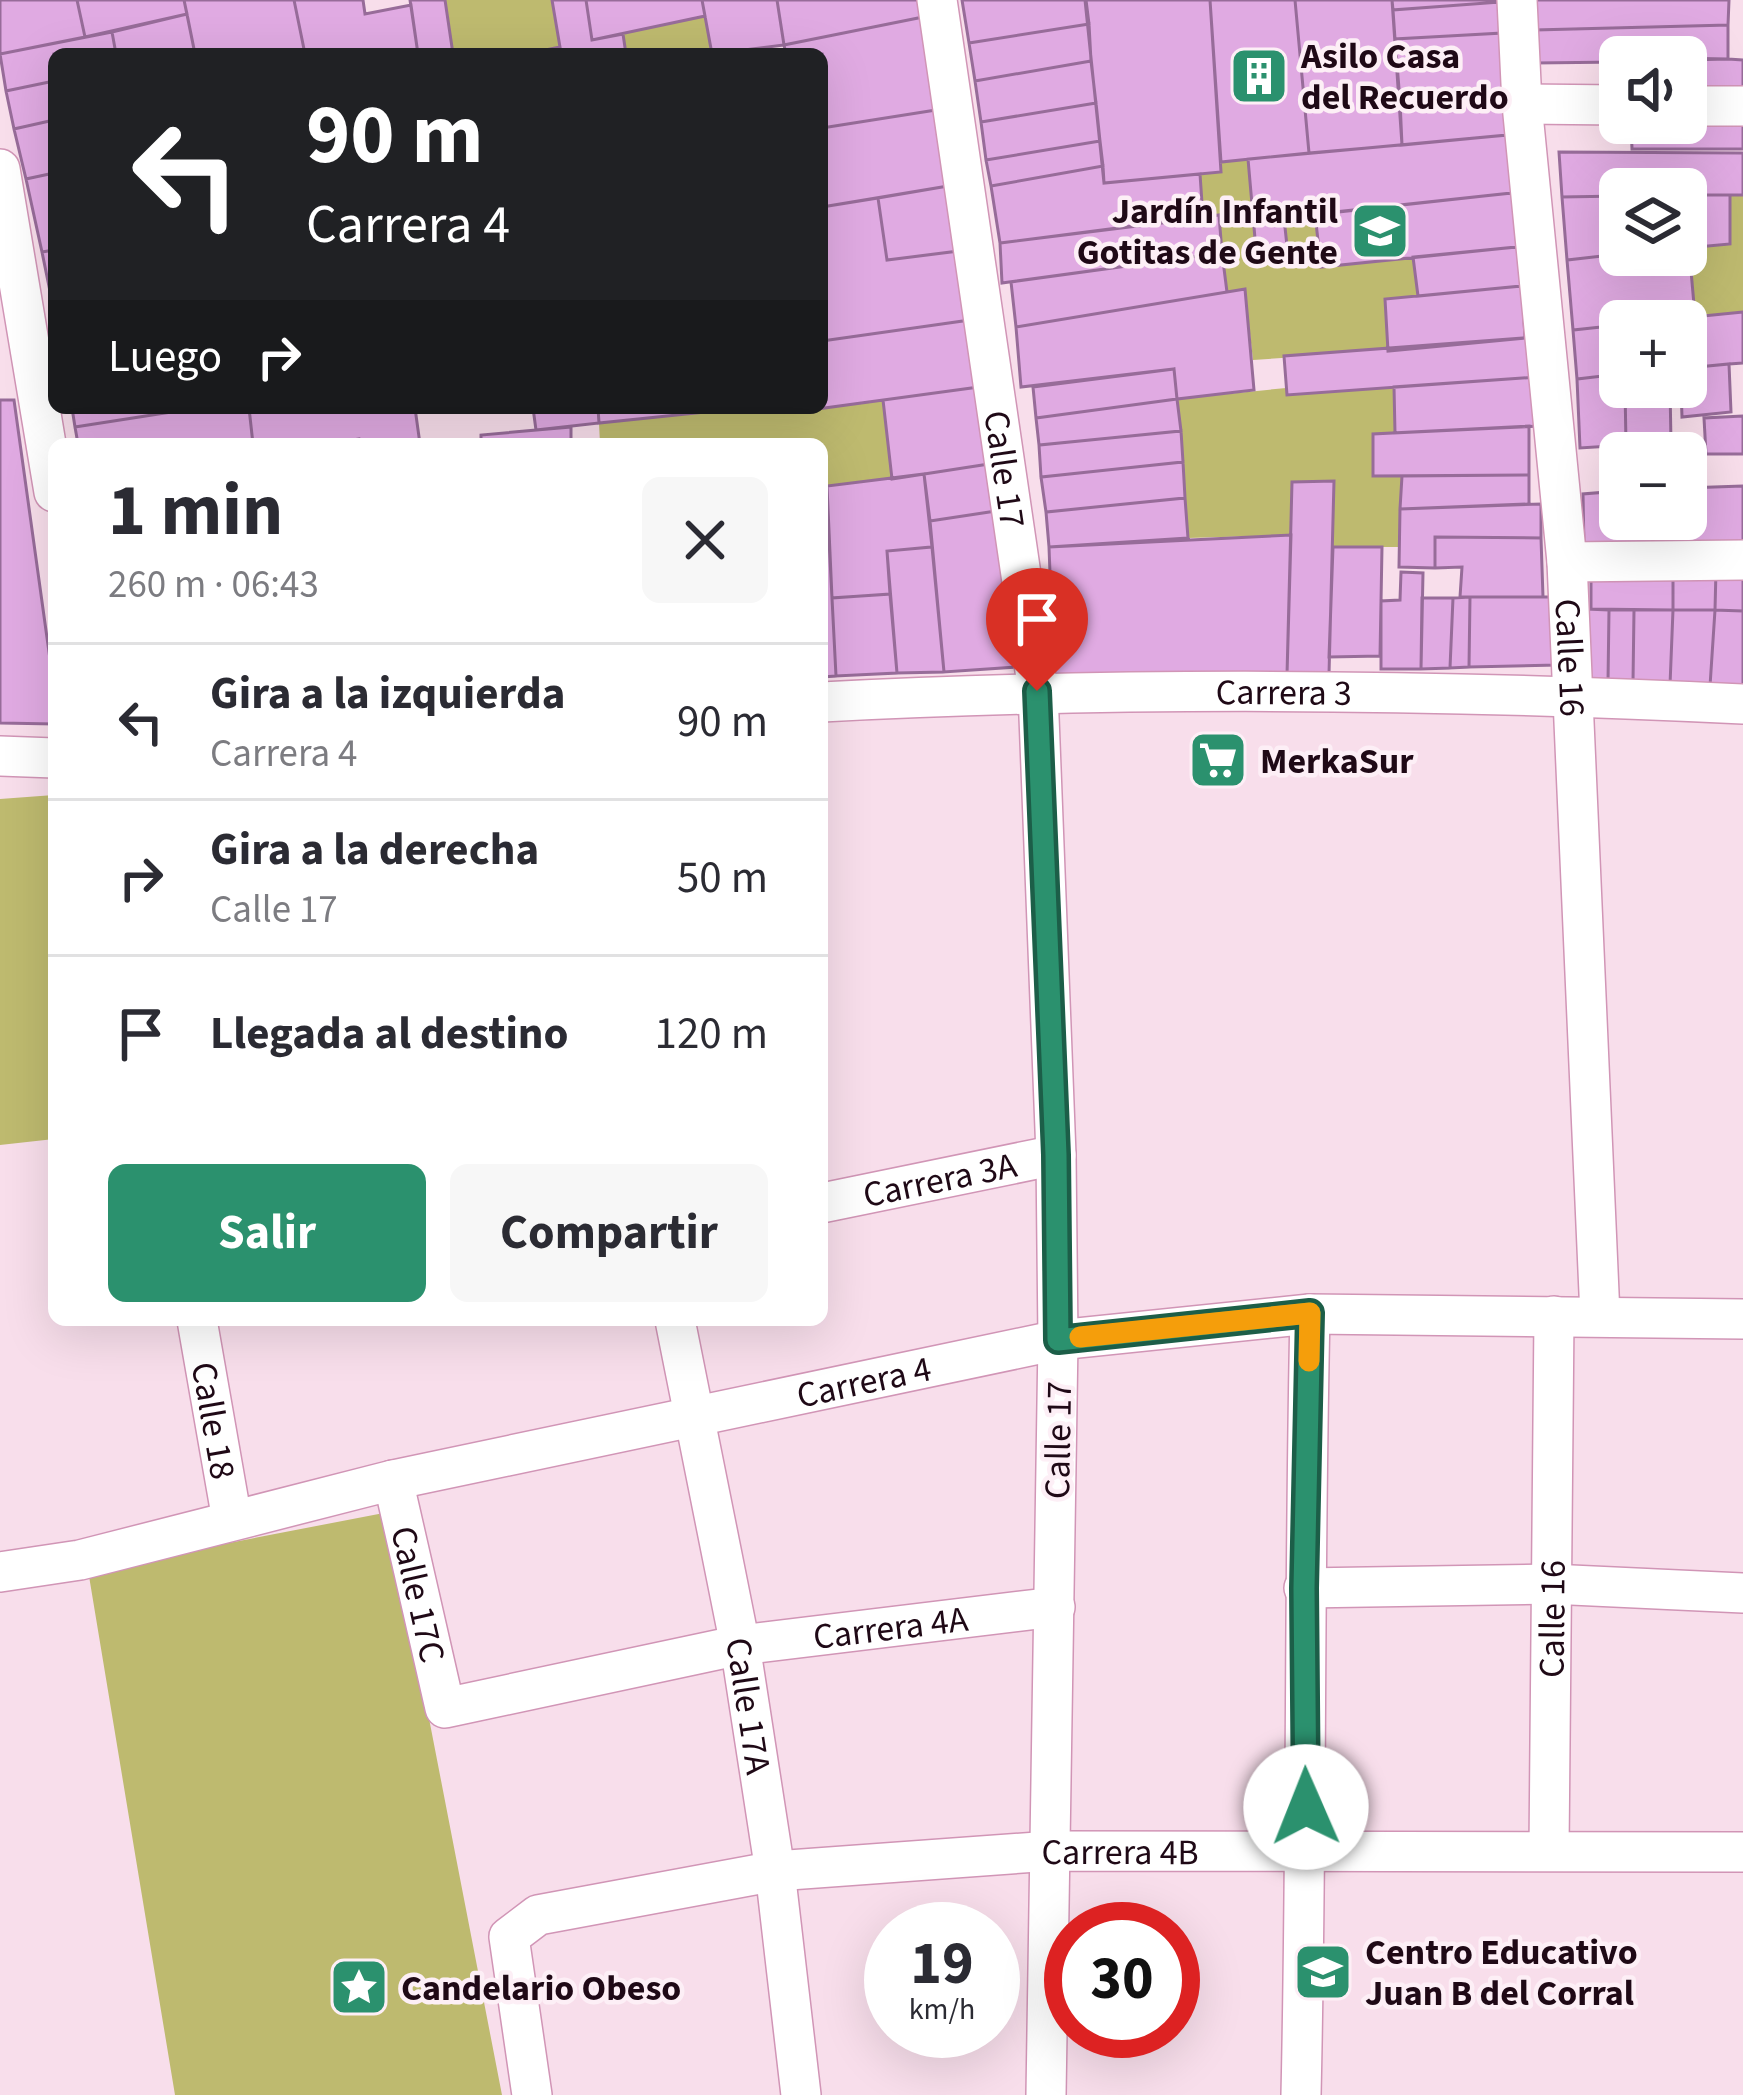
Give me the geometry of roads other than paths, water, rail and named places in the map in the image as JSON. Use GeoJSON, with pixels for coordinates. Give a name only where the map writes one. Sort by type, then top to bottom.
{"type":"FeatureCollection","features":[{"type":"Feature","properties":{"kind":"street","name":"Calle 17"},"geometry":{"type":"LineString","coordinates":[[937,0],[1037,691],[1056,1155],[1058,1340],[1046,2095]]}},
{"type":"Feature","properties":{"kind":"street","name":"Calle 16"},"geometry":{"type":"LineString","coordinates":[[1517,0],[1522,104],[1567,562],[1600,1316]]}},
{"type":"Feature","properties":{"kind":"street"},"geometry":{"type":"LineString","coordinates":[[1522,104],[1599,105]]}},
{"type":"Feature","properties":{"kind":"street"},"geometry":{"type":"LineString","coordinates":[[1707,106],[1743,106]]}},
{"type":"Feature","properties":{"kind":"street"},"geometry":{"type":"LineString","coordinates":[[0,169],[48,458]]}},
{"type":"Feature","properties":{"kind":"street"},"geometry":{"type":"LineString","coordinates":[[1567,562],[1743,560]]}},
{"type":"Feature","properties":{"kind":"street","name":"Carrera 3"},"geometry":{"type":"LineString","coordinates":[[828,702],[1037,691],[1573,696],[1743,704]]}},
{"type":"Feature","properties":{"kind":"street"},"geometry":{"type":"LineString","coordinates":[[0,756],[48,758]]}},
{"type":"Feature","properties":{"kind":"street","name":"Carrera 3A"},"geometry":{"type":"LineString","coordinates":[[828,1202],[1056,1155]]}},
{"type":"Feature","properties":{"kind":"street"},"geometry":{"type":"LineString","coordinates":[[1301,2095],[1310,1313]]}},
{"type":"Feature","properties":{"kind":"street","name":"Carrera 4"},"geometry":{"type":"LineString","coordinates":[[0,1572],[80,1560],[392,1480],[1058,1340],[1310,1313],[1743,1319]]}},
{"type":"Feature","properties":{"kind":"street","name":"Calle 16"},"geometry":{"type":"LineString","coordinates":[[1549,1850],[1554,1316]]}},
{"type":"Feature","properties":{"kind":"street","name":"Calle 18"},"geometry":{"type":"LineString","coordinates":[[198,1326],[232,1520]]}},
{"type":"Feature","properties":{"kind":"street","name":"Calle 17A"},"geometry":{"type":"LineString","coordinates":[[676,1326],[740,1645],[775,1870],[801,2095]]}},
{"type":"Feature","properties":{"kind":"street","name":"Calle 17C"},"geometry":{"type":"LineString","coordinates":[[392,1480],[445,1708]]}},
{"type":"Feature","properties":{"kind":"street"},"geometry":{"type":"LineString","coordinates":[[1304,1588],[1550,1584],[1743,1593]]}},
{"type":"Feature","properties":{"kind":"street","name":"Carrera 4A"},"geometry":{"type":"LineString","coordinates":[[445,1708],[740,1645],[1055,1607]]}},
{"type":"Feature","properties":{"kind":"street","name":"Carrera 4B"},"geometry":{"type":"LineString","coordinates":[[532,2095],[509,1937],[538,1915],[775,1870],[1051,1851],[1743,1852]]}},
{"type":"Feature","properties":{"kind":"place","name":"Asilo Casa del Recuerdo"},"geometry":{"type":"Point","coordinates":[1259,76]}},
{"type":"Feature","properties":{"kind":"place","name":"Jardín Infantil Gotitas de Gente"},"geometry":{"type":"Point","coordinates":[1380,231]}},
{"type":"Feature","properties":{"kind":"place","name":"MerkaSur"},"geometry":{"type":"Point","coordinates":[1218,760]}},
{"type":"Feature","properties":{"kind":"place","name":"Centro Educativo Juan B del Corral"},"geometry":{"type":"Point","coordinates":[1323,1972]}},
{"type":"Feature","properties":{"kind":"place","name":"Candelario Obeso"},"geometry":{"type":"Point","coordinates":[359,1987]}}]}
